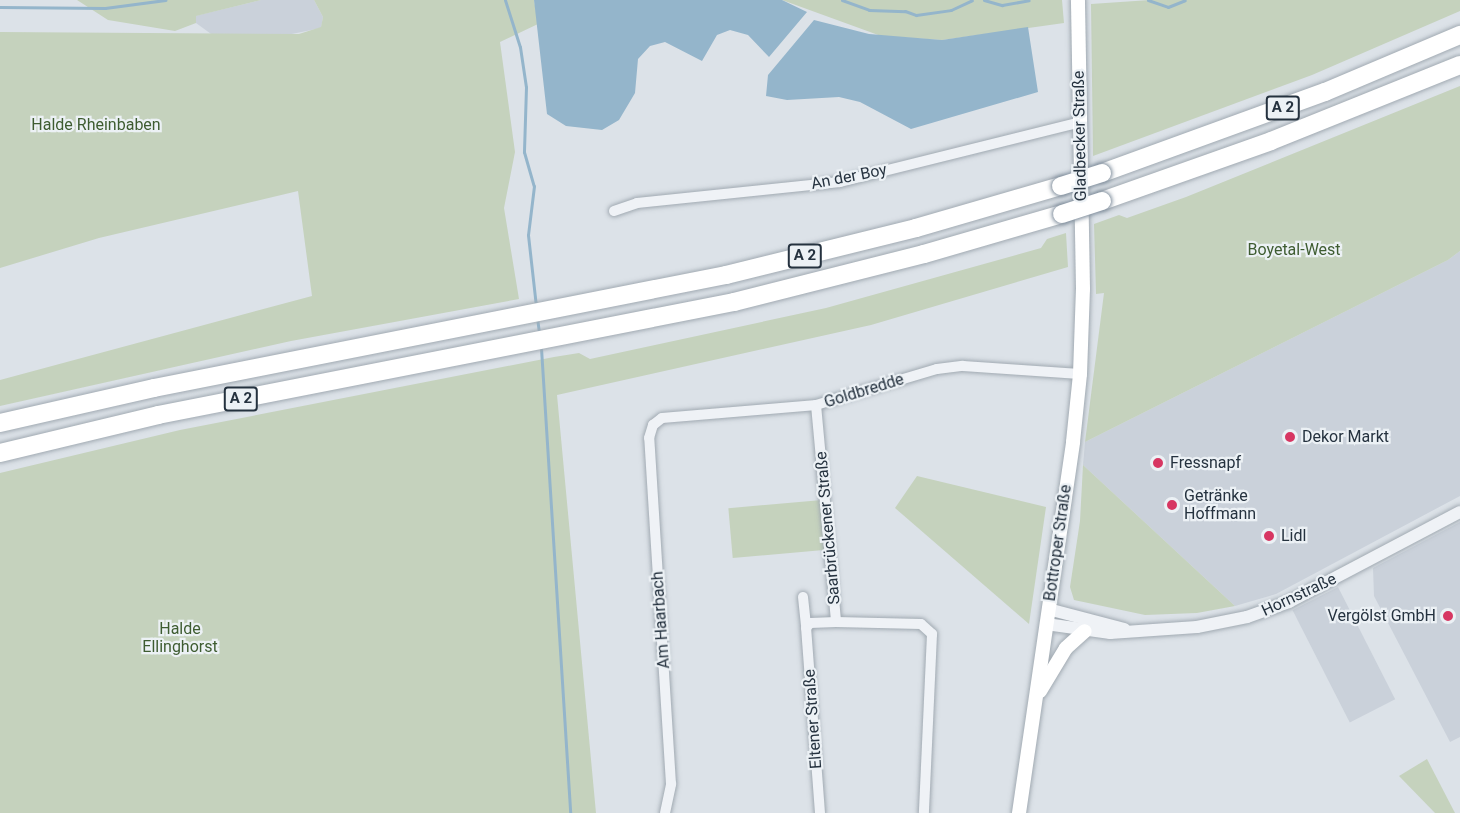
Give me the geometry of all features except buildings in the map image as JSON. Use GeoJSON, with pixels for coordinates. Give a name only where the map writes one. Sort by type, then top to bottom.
{"type":"FeatureCollection","features":[{"type":"Feature","properties":{"kind":"highway","name":"A 2"},"geometry":{"type":"LineString","coordinates":[[0,423],[154,388],[546,313],[784,262],[1102,173],[1325,92],[1460,35]]}},
{"type":"Feature","properties":{"kind":"highway","name":"A 2"},"geometry":{"type":"LineString","coordinates":[[0,453],[158,415],[551,341],[821,282],[1102,201],[1270,141],[1460,65]]}},
{"type":"Feature","properties":{"kind":"main road","name":"Gladbecker Straße"},"geometry":{"type":"LineString","coordinates":[[1078,0],[1083,271]]}},
{"type":"Feature","properties":{"kind":"main road","name":"Bottroper Straße"},"geometry":{"type":"LineString","coordinates":[[1019,813],[1038,693],[1080,374],[1083,271]]}},
{"type":"Feature","properties":{"kind":"main road"},"geometry":{"type":"LineString","coordinates":[[1038,693],[1066,648],[1085,631]]}},
{"type":"Feature","properties":{"kind":"street","name":"An der Boy"},"geometry":{"type":"LineString","coordinates":[[614,211],[637,203],[840,182],[1080,122]]}},
{"type":"Feature","properties":{"kind":"street","name":"Goldbredde"},"geometry":{"type":"LineString","coordinates":[[651,427],[662,418],[816,405],[937,369],[963,366],[1080,374]]}},
{"type":"Feature","properties":{"kind":"street","name":"Saarbrückener Straße"},"geometry":{"type":"LineString","coordinates":[[816,405],[836,622],[921,624],[932,634],[924,813]]}},
{"type":"Feature","properties":{"kind":"street","name":"Am Haarbach"},"geometry":{"type":"LineString","coordinates":[[651,427],[649,438],[671,784],[665,813]]}},
{"type":"Feature","properties":{"kind":"street","name":"Hornstraße"},"geometry":{"type":"LineString","coordinates":[[1046,624],[1085,631],[1206,625],[1272,609],[1460,512]]}},
{"type":"Feature","properties":{"kind":"street","name":"Eltener Straße"},"geometry":{"type":"LineString","coordinates":[[803,597],[820,813]]}},
{"type":"Feature","properties":{"kind":"street","name":"Hornstraße"},"geometry":{"type":"LineString","coordinates":[[1048,609],[1124,629]]}},
{"type":"Feature","properties":{"kind":"street"},"geometry":{"type":"LineString","coordinates":[[806,625],[836,622]]}},
{"type":"Feature","properties":{"kind":"shaded area"},"geometry":{"type":"Polygon","coordinates":[[[261,0],[314,0],[323,17],[321,28],[229,47],[196,23],[195,16],[261,0]]]}},
{"type":"Feature","properties":{"kind":"shaded area"},"geometry":{"type":"Polygon","coordinates":[[[1460,251],[1460,496],[1276,594],[1235,606],[1083,465],[1085,442],[1448,260],[1460,251]]]}},
{"type":"Feature","properties":{"kind":"shaded area"},"geometry":{"type":"Polygon","coordinates":[[[1460,522],[1460,737],[1450,742],[1374,596],[1373,568],[1460,522]]]}},
{"type":"Feature","properties":{"kind":"shaded area"},"geometry":{"type":"Polygon","coordinates":[[[1338,587],[1395,699],[1350,722],[1293,610],[1338,587]]]}},
{"type":"Feature","properties":{"kind":"green space"},"geometry":{"type":"Polygon","coordinates":[[[77,0],[261,0],[196,16],[196,23],[175,31],[108,20],[77,0]]]}},
{"type":"Feature","properties":{"kind":"green space","name":"Halde Rheinbaben"},"geometry":{"type":"Polygon","coordinates":[[[314,0],[534,0],[538,24],[500,42],[515,152],[504,208],[519,299],[291,341],[0,406],[0,380],[312,296],[298,191],[99,238],[0,268],[0,32],[299,34],[321,27],[323,17],[314,0]]]}},
{"type":"Feature","properties":{"kind":"green space"},"geometry":{"type":"Polygon","coordinates":[[[782,0],[1062,0],[1064,23],[942,40],[881,36],[782,0]]]}},
{"type":"Feature","properties":{"kind":"green space"},"geometry":{"type":"Polygon","coordinates":[[[1150,0],[1460,0],[1460,11],[1312,75],[1093,156],[1091,4],[1150,0]]]}},
{"type":"Feature","properties":{"kind":"green space","name":"Boyetal-West"},"geometry":{"type":"Polygon","coordinates":[[[1460,86],[1460,251],[1448,260],[1085,442],[1104,293],[1096,294],[1094,224],[1119,215],[1127,218],[1186,197],[1460,86]]]}},
{"type":"Feature","properties":{"kind":"green space","name":"Halde Ellinghorst"},"geometry":{"type":"Polygon","coordinates":[[[1066,233],[1068,267],[871,325],[557,395],[596,813],[0,813],[0,473],[180,430],[554,357],[579,353],[590,359],[826,308],[1041,248],[1047,239],[1066,233]]]}},
{"type":"Feature","properties":{"kind":"green space"},"geometry":{"type":"Polygon","coordinates":[[[1083,465],[1235,606],[1197,613],[1145,615],[1074,600],[1070,587],[1080,521],[1083,465]]]}},
{"type":"Feature","properties":{"kind":"green space"},"geometry":{"type":"Polygon","coordinates":[[[917,476],[1046,507],[1029,624],[895,508],[917,476]]]}},
{"type":"Feature","properties":{"kind":"green space"},"geometry":{"type":"Polygon","coordinates":[[[822,500],[826,550],[733,558],[728,508],[822,500]]]}},
{"type":"Feature","properties":{"kind":"green space"},"geometry":{"type":"Polygon","coordinates":[[[1427,759],[1455,813],[1435,813],[1399,776],[1427,759]]]}},
{"type":"Feature","properties":{"kind":"water"},"geometry":{"type":"Polygon","coordinates":[[[534,0],[782,0],[807,12],[769,57],[748,35],[730,30],[717,35],[702,61],[665,42],[650,46],[638,59],[635,93],[619,120],[602,130],[566,126],[547,114],[534,0]]]}},
{"type":"Feature","properties":{"kind":"water"},"geometry":{"type":"Polygon","coordinates":[[[814,20],[869,34],[942,40],[1028,27],[1038,92],[911,129],[860,102],[839,97],[787,100],[766,96],[768,75],[814,20]]]}},
{"type":"Feature","properties":{"kind":"waterway"},"geometry":{"type":"LineString","coordinates":[[0,7],[105,8],[165,0]]}},
{"type":"Feature","properties":{"kind":"waterway"},"geometry":{"type":"LineString","coordinates":[[505,0],[520,47],[526,87],[524,152],[534,186],[528,235],[536,306]]}},
{"type":"Feature","properties":{"kind":"waterway"},"geometry":{"type":"LineString","coordinates":[[842,0],[869,10],[905,11],[916,15],[951,10],[972,0]]}},
{"type":"Feature","properties":{"kind":"waterway"},"geometry":{"type":"LineString","coordinates":[[984,0],[1002,5],[1029,0]]}},
{"type":"Feature","properties":{"kind":"waterway"},"geometry":{"type":"LineString","coordinates":[[1148,0],[1168,7],[1185,0]]}},
{"type":"Feature","properties":{"kind":"waterway"},"geometry":{"type":"LineString","coordinates":[[537,318],[539,332]]}},
{"type":"Feature","properties":{"kind":"waterway"},"geometry":{"type":"LineString","coordinates":[[541,348],[570,813]]}},
{"type":"Feature","properties":{"kind":"place","name":"Dekor Markt"},"geometry":{"type":"Point","coordinates":[1290,437]}},
{"type":"Feature","properties":{"kind":"place","name":"Fressnapf"},"geometry":{"type":"Point","coordinates":[1158,463]}},
{"type":"Feature","properties":{"kind":"place","name":"Getränke Hoffmann"},"geometry":{"type":"Point","coordinates":[1172,505]}},
{"type":"Feature","properties":{"kind":"place","name":"Lidl"},"geometry":{"type":"Point","coordinates":[1269,536]}},
{"type":"Feature","properties":{"kind":"place","name":"Vergölst GmbH"},"geometry":{"type":"Point","coordinates":[1448,616]}}]}
